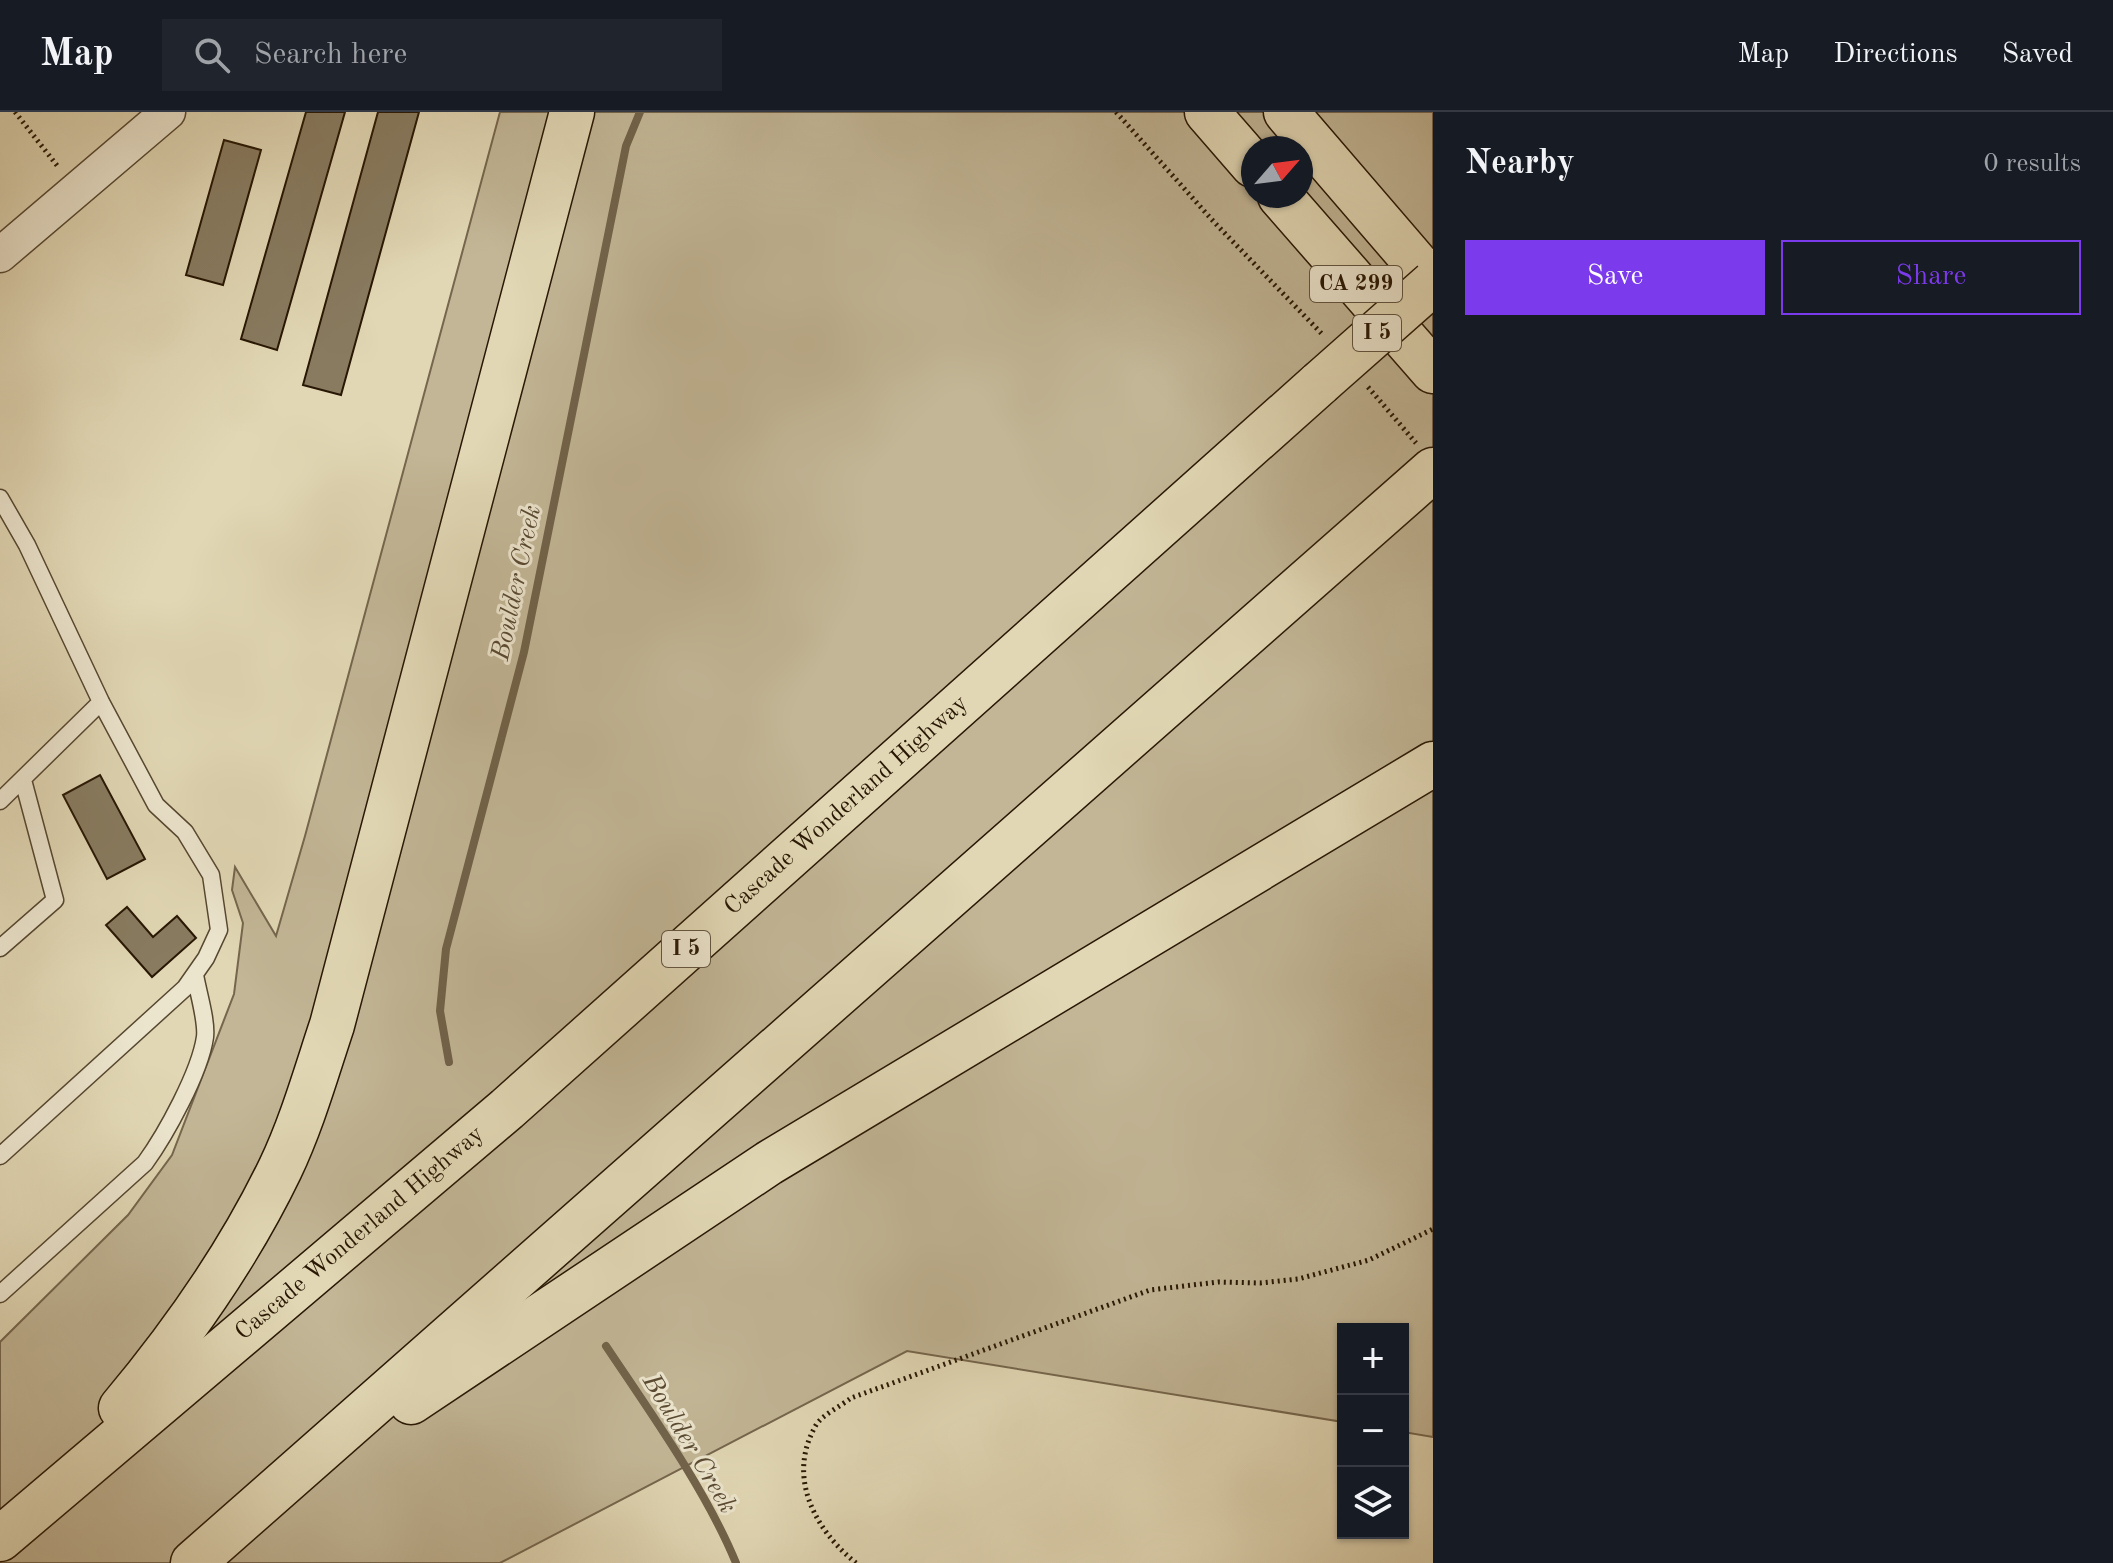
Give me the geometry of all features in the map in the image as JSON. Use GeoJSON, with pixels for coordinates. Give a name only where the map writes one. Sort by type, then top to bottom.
{"type":"FeatureCollection","features":[{"type":"Feature","properties":{"kind":"highway"},"geometry":{"type":"LineString","coordinates":[[41,1502],[162,1359],[230,1263],[281,1167],[301,1118],[332,1025],[572,112]]}},
{"type":"Feature","properties":{"kind":"highway"},"geometry":{"type":"LineString","coordinates":[[1207,112],[1241,151]]}},
{"type":"Feature","properties":{"kind":"highway","name":"CA 299"},"geometry":{"type":"LineString","coordinates":[[1286,112],[1433,283]]}},
{"type":"Feature","properties":{"kind":"highway","name":"CA 299"},"geometry":{"type":"LineString","coordinates":[[1290,208],[1433,371]]}},
{"type":"Feature","properties":{"kind":"highway","name":"Cascade Wonderland Highway"},"geometry":{"type":"LineString","coordinates":[[0,1539],[507,1109],[1326,365],[1433,283]]}},
{"type":"Feature","properties":{"kind":"highway"},"geometry":{"type":"LineString","coordinates":[[193,1563],[1422,470]]}},
{"type":"Feature","properties":{"kind":"highway"},"geometry":{"type":"LineString","coordinates":[[266,1499],[707,1202],[1432,764]]}},
{"type":"Feature","properties":{"kind":"street"},"geometry":{"type":"LineString","coordinates":[[0,255],[168,112]]}},
{"type":"Feature","properties":{"kind":"lane"},"geometry":{"type":"LineString","coordinates":[[0,498],[27,545],[101,702],[156,805],[185,832],[211,875],[219,930],[185,988],[149,1024],[0,1156]]}},
{"type":"Feature","properties":{"kind":"lane"},"geometry":{"type":"LineString","coordinates":[[0,801],[101,702]]}},
{"type":"Feature","properties":{"kind":"lane"},"geometry":{"type":"LineString","coordinates":[[0,948],[55,900],[23,780]]}},
{"type":"Feature","properties":{"kind":"lane"},"geometry":{"type":"LineString","coordinates":[[0,1294],[145,1163],[158,1146],[183,1098],[205,1036],[195,975]]}},
{"type":"Feature","properties":{"kind":"path"},"geometry":{"type":"LineString","coordinates":[[15,112],[76,190]]}},
{"type":"Feature","properties":{"kind":"path"},"geometry":{"type":"LineString","coordinates":[[1116,112],[1214,222],[1326,365]]}},
{"type":"Feature","properties":{"kind":"path"},"geometry":{"type":"LineString","coordinates":[[1364,382],[1422,470]]}},
{"type":"Feature","properties":{"kind":"path"},"geometry":{"type":"LineString","coordinates":[[856,1563],[836,1547],[817,1521],[804,1489],[804,1460],[817,1423],[851,1398],[1150,1290],[1218,1282],[1260,1283],[1298,1279],[1369,1260],[1433,1229]]}},
{"type":"Feature","properties":{"kind":"shaded area"},"geometry":{"type":"Polygon","coordinates":[[[500,112],[1433,112],[1433,1437],[1409,1433],[1409,1323],[1337,1323],[1337,1421],[907,1351],[500,1563],[0,1563],[0,1342],[128,1215],[172,1155],[234,994],[243,923],[232,890],[235,867],[276,936],[500,112]]]}},
{"type":"Feature","properties":{"kind":"building"},"geometry":{"type":"Polygon","coordinates":[[[306,112],[345,112],[277,350],[241,339],[306,112]]]}},
{"type":"Feature","properties":{"kind":"building"},"geometry":{"type":"Polygon","coordinates":[[[378,112],[419,112],[341,395],[303,385],[378,112]]]}},
{"type":"Feature","properties":{"kind":"building"},"geometry":{"type":"Polygon","coordinates":[[[224,140],[261,150],[223,285],[186,275],[224,140]]]}},
{"type":"Feature","properties":{"kind":"building"},"geometry":{"type":"Polygon","coordinates":[[[100,775],[145,859],[107,879],[63,795],[100,775]]]}},
{"type":"Feature","properties":{"kind":"building"},"geometry":{"type":"Polygon","coordinates":[[[127,907],[153,937],[177,916],[196,938],[152,977],[106,925],[127,907]]]}},
{"type":"Feature","properties":{"kind":"waterway","name":"Boulder Creek"},"geometry":{"type":"LineString","coordinates":[[449,1062],[440,1011],[446,949],[524,652],[626,146],[640,112]]}},
{"type":"Feature","properties":{"kind":"waterway","name":"Boulder Creek"},"geometry":{"type":"LineString","coordinates":[[606,1346],[693,1480],[736,1563]]}}]}
